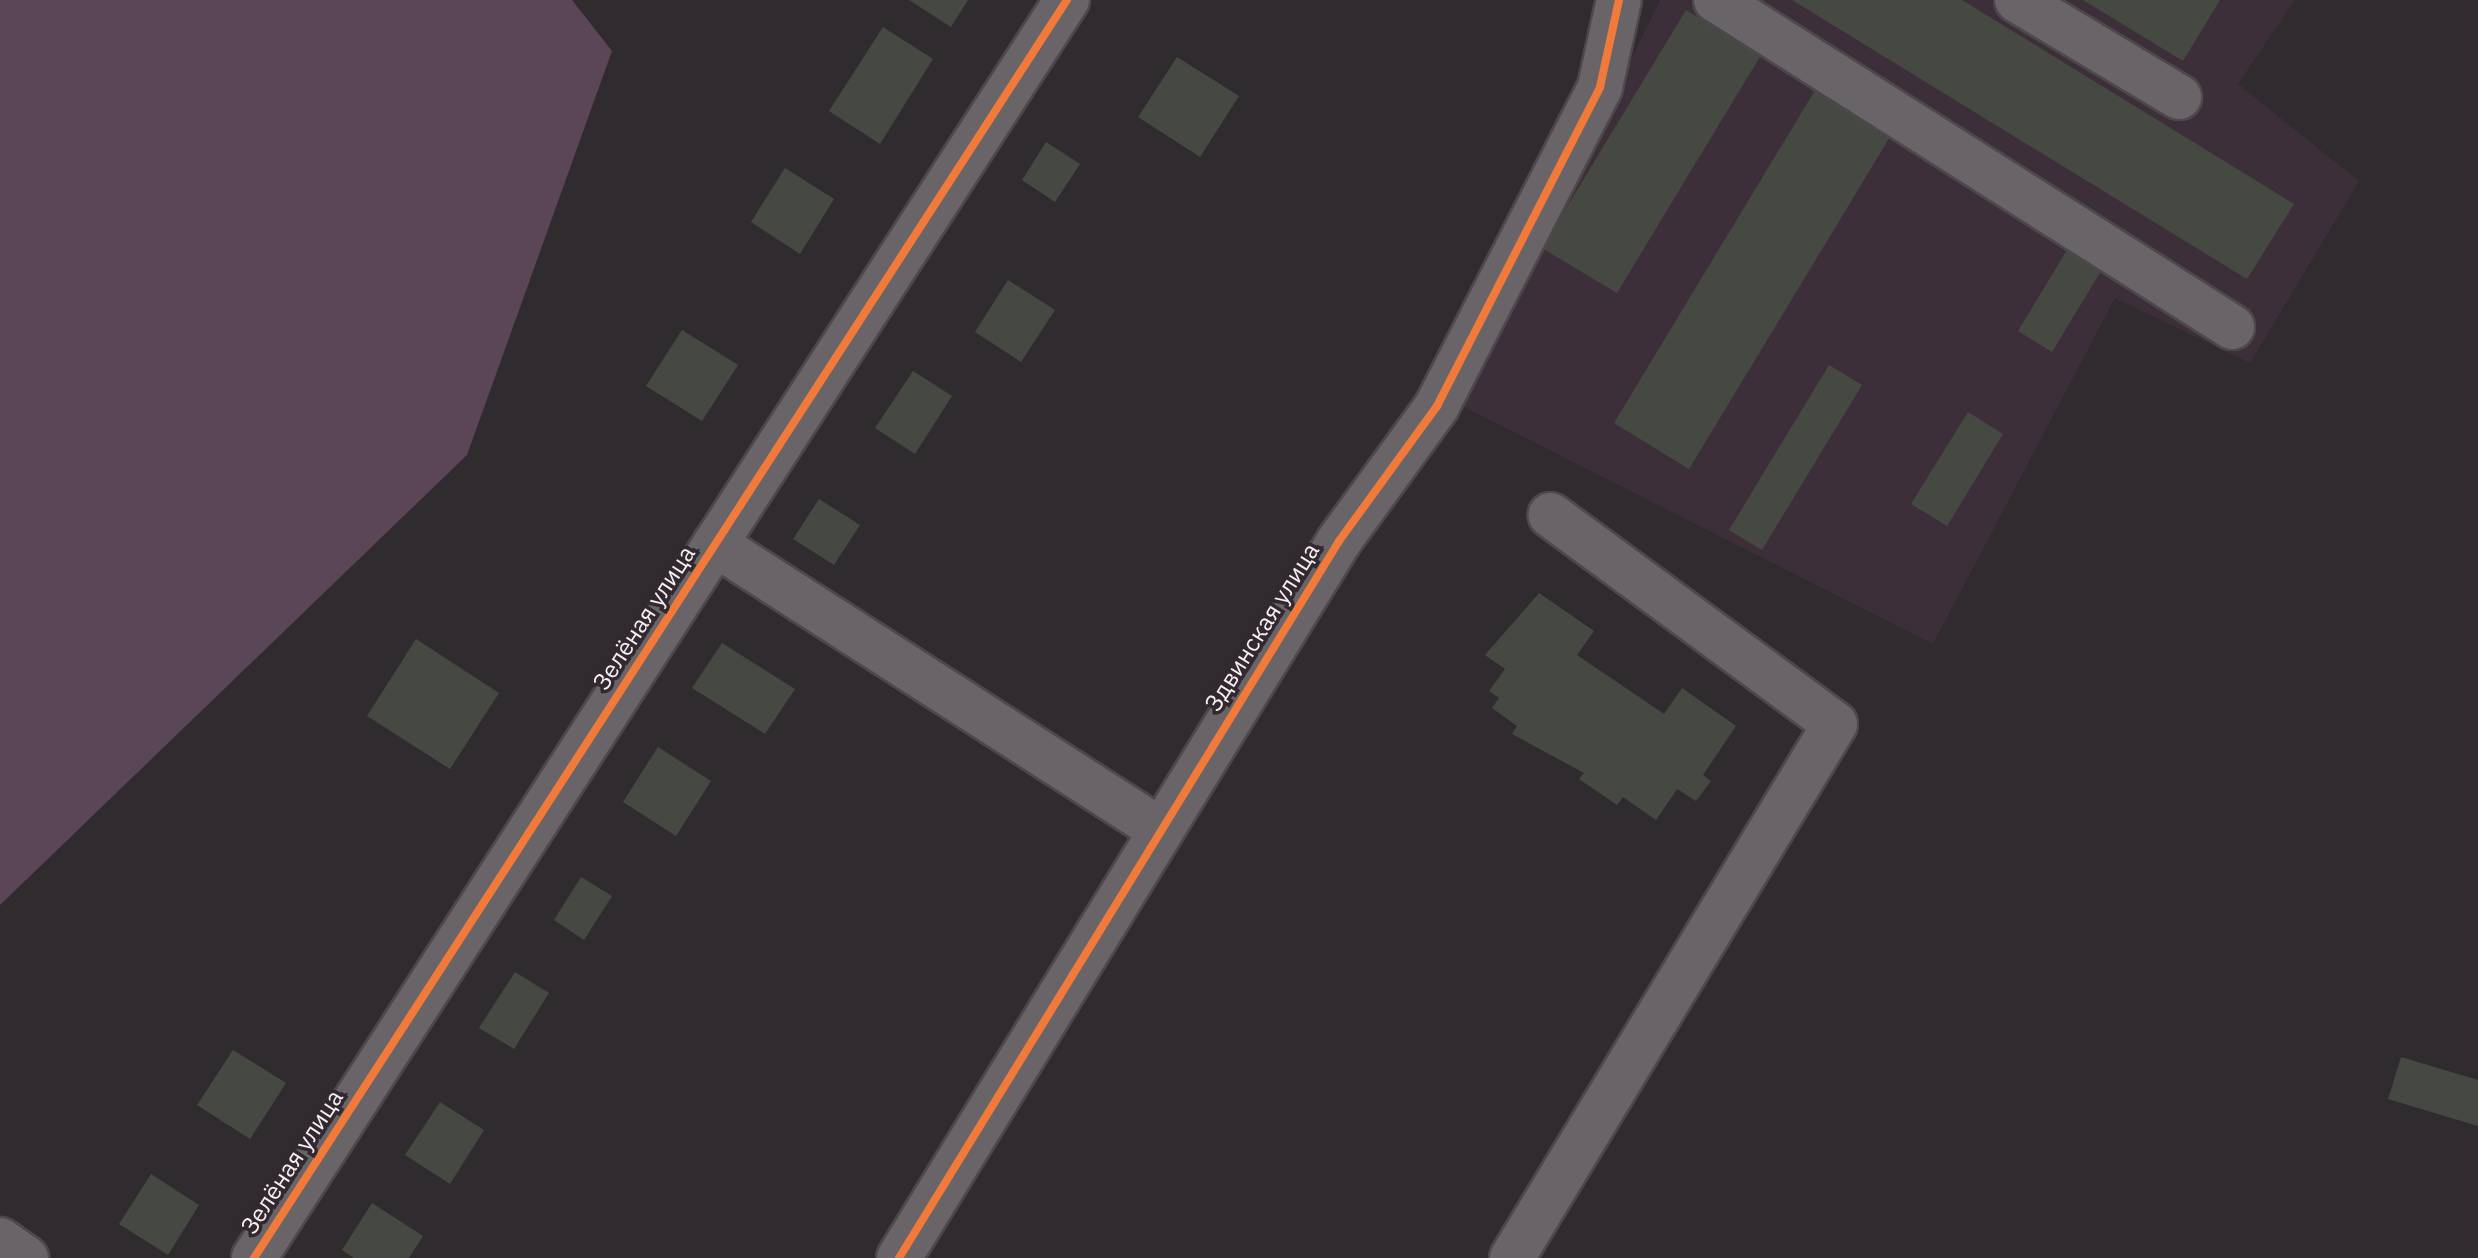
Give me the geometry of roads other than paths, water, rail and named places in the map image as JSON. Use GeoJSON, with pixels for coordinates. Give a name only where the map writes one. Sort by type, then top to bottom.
{"type":"FeatureCollection","features":[{"type":"Feature","properties":{"kind":"street","name":"Зелёная улица"},"geometry":{"type":"LineString","coordinates":[[254,1258],[1067,0]]}},
{"type":"Feature","properties":{"kind":"street","name":"Здвинская улица"},"geometry":{"type":"LineString","coordinates":[[899,1258],[1159,829],[1339,541],[1437,406],[1600,87],[1619,0]]}},
{"type":"Feature","properties":{"kind":"street"},"geometry":{"type":"LineString","coordinates":[[1716,0],[2232,327]]}},
{"type":"Feature","properties":{"kind":"street"},"geometry":{"type":"LineString","coordinates":[[2017,0],[2179,97]]}},
{"type":"Feature","properties":{"kind":"street"},"geometry":{"type":"LineString","coordinates":[[1512,1258],[1835,724],[1550,515]]}},
{"type":"Feature","properties":{"kind":"street"},"geometry":{"type":"LineString","coordinates":[[715,544],[1159,829]]}},
{"type":"Feature","properties":{"kind":"street"},"geometry":{"type":"LineString","coordinates":[[0,1240],[26,1258]]}}]}
